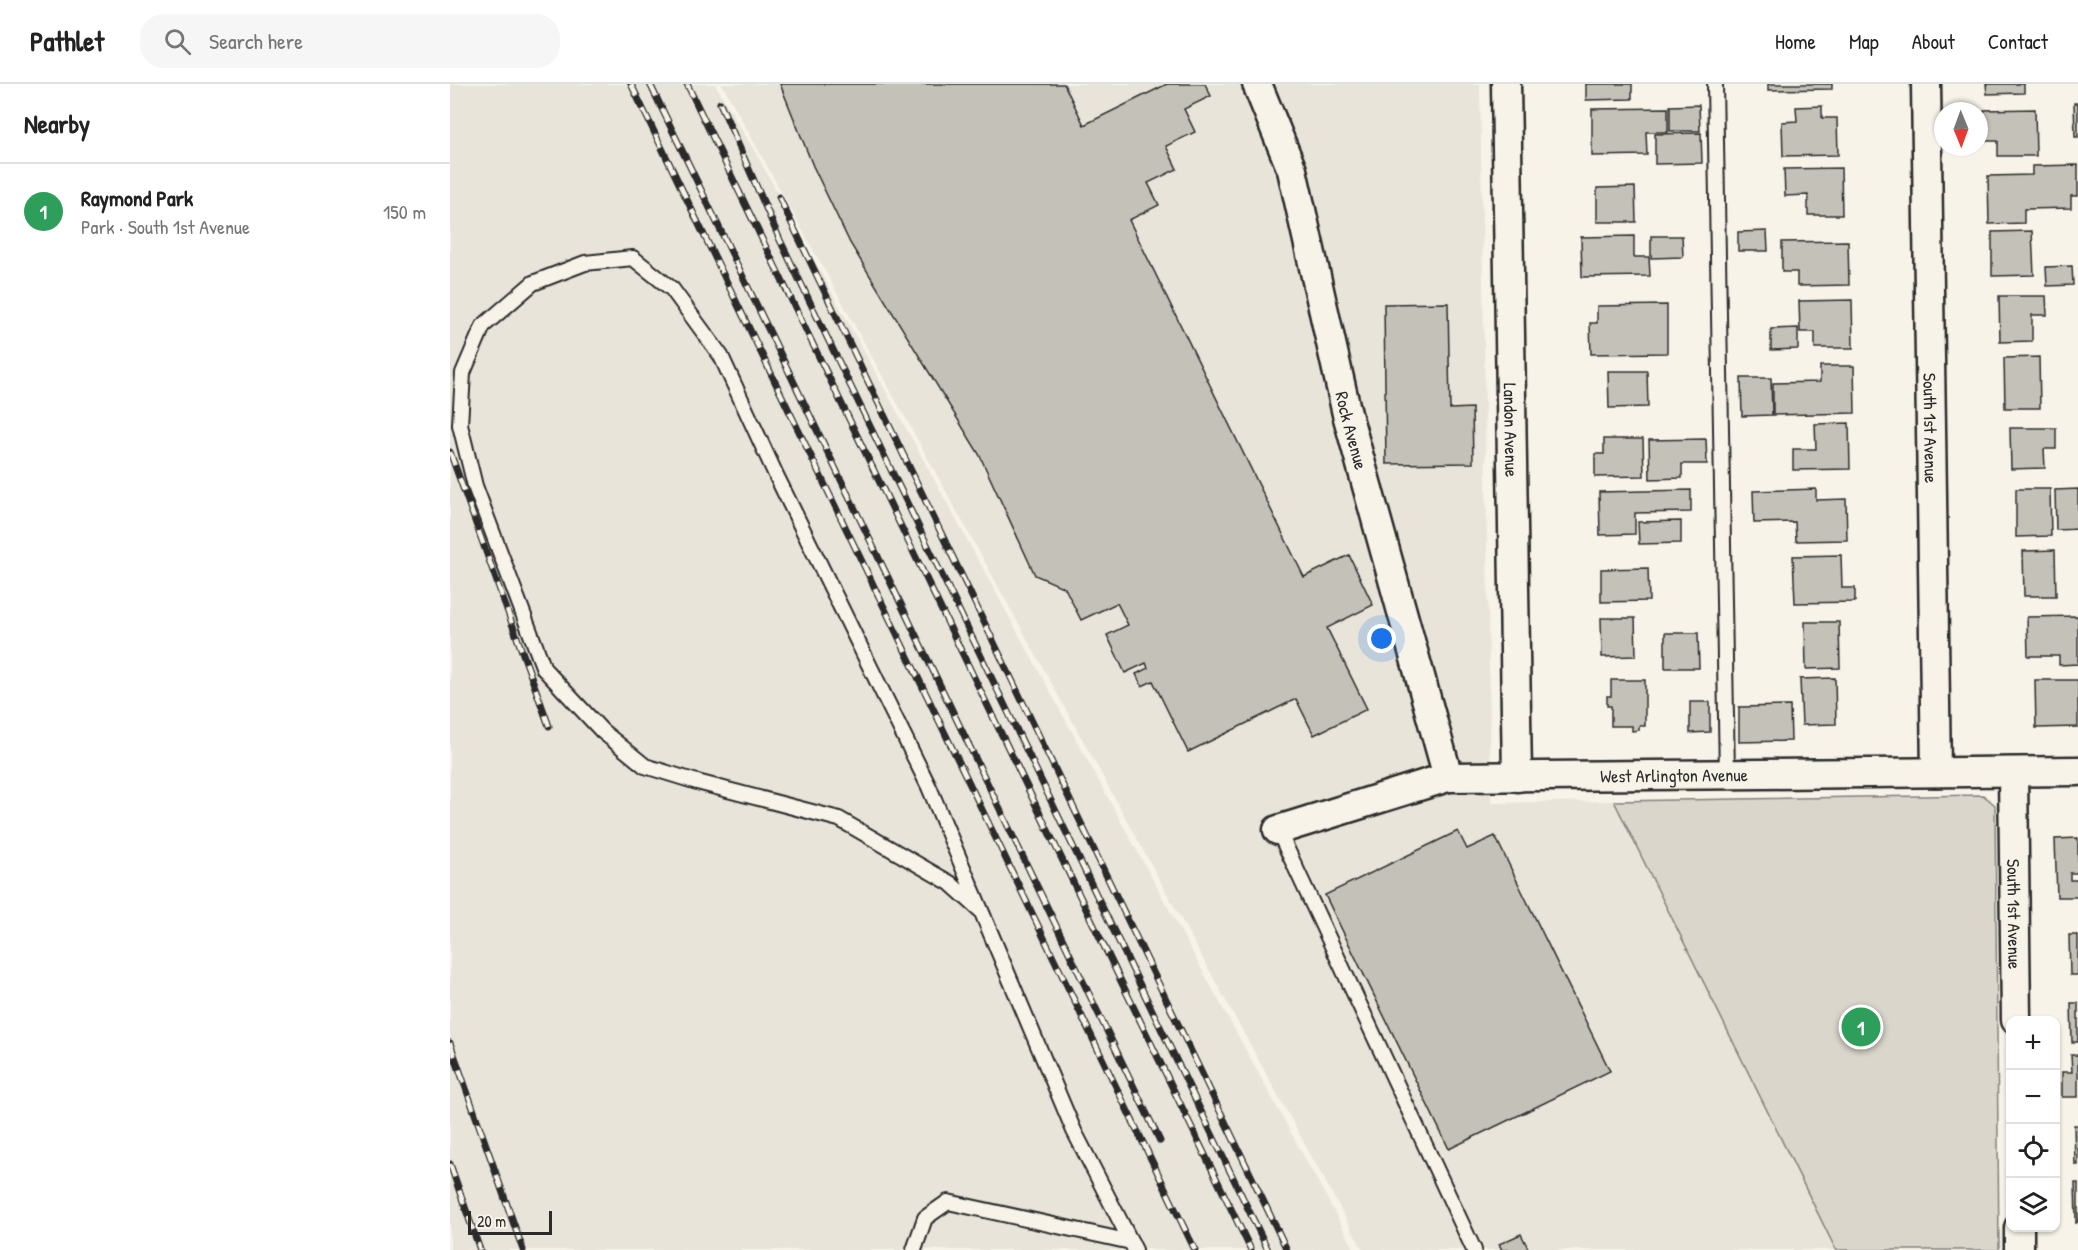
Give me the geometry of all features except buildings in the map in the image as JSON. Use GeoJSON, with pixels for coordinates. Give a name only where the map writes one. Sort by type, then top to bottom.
{"type":"FeatureCollection","features":[{"type":"Feature","properties":{"kind":"street","name":"Rock Avenue"},"geometry":{"type":"LineString","coordinates":[[1257,84],[1292,170],[1347,414],[1448,777]]}},
{"type":"Feature","properties":{"kind":"street","name":"Landon Avenue"},"geometry":{"type":"LineString","coordinates":[[1506,84],[1517,777]]}},
{"type":"Feature","properties":{"kind":"street","name":"South 1st Avenue"},"geometry":{"type":"LineString","coordinates":[[1926,84],[1936,772]]}},
{"type":"Feature","properties":{"kind":"street","name":"West Arlington Avenue"},"geometry":{"type":"LineString","coordinates":[[1278,830],[1448,777],[2078,771]]}},
{"type":"Feature","properties":{"kind":"street","name":"South 1st Avenue"},"geometry":{"type":"LineString","coordinates":[[2013,772],[2016,1016]]}},
{"type":"Feature","properties":{"kind":"street"},"geometry":{"type":"LineString","coordinates":[[2019,1232],[2019,1250]]}},
{"type":"Feature","properties":{"kind":"lane"},"geometry":{"type":"LineString","coordinates":[[1715,84],[1727,774]]}},
{"type":"Feature","properties":{"kind":"lane"},"geometry":{"type":"LineString","coordinates":[[979,909],[950,883],[838,819],[645,766],[602,731],[544,669],[475,486],[460,425],[463,373],[483,326],[533,283],[585,263],[633,258],[672,289],[721,356],[776,475],[929,787],[1074,1131],[1133,1246]]}},
{"type":"Feature","properties":{"kind":"lane"},"geometry":{"type":"LineString","coordinates":[[1278,830],[1474,1250]]}},
{"type":"Feature","properties":{"kind":"lane"},"geometry":{"type":"LineString","coordinates":[[914,1250],[925,1218],[948,1202],[1133,1246]]}},
{"type":"Feature","properties":{"kind":"shaded area"},"geometry":{"type":"Polygon","coordinates":[[[450,84],[715,84],[758,157],[1355,1250],[1152,1250],[1151,1248],[1139,1250],[450,1250],[450,84]]]}},
{"type":"Feature","properties":{"kind":"shaded area"},"geometry":{"type":"Polygon","coordinates":[[[722,84],[1480,84],[1491,803],[1614,801],[1836,1250],[1363,1250],[722,84]]]}},
{"type":"Feature","properties":{"kind":"shaded area"},"geometry":{"type":"Polygon","coordinates":[[[1983,795],[1995,805],[1999,1250],[1836,1250],[1614,801],[1983,795]]]}},
{"type":"Feature","properties":{"kind":"railway"},"geometry":{"type":"LineString","coordinates":[[631,84],[1195,1250]]}},
{"type":"Feature","properties":{"kind":"railway"},"geometry":{"type":"LineString","coordinates":[[650,84],[1160,1141]]}},
{"type":"Feature","properties":{"kind":"railway"},"geometry":{"type":"LineString","coordinates":[[687,84],[1251,1250]]}},
{"type":"Feature","properties":{"kind":"railway"},"geometry":{"type":"LineString","coordinates":[[720,103],[780,240],[1268,1250]]}},
{"type":"Feature","properties":{"kind":"railway"},"geometry":{"type":"LineString","coordinates":[[779,197],[1287,1250]]}},
{"type":"Feature","properties":{"kind":"railway"},"geometry":{"type":"LineString","coordinates":[[450,452],[549,726]]}},
{"type":"Feature","properties":{"kind":"railway"},"geometry":{"type":"LineString","coordinates":[[450,1043],[523,1250]]}},
{"type":"Feature","properties":{"kind":"railway"},"geometry":{"type":"LineString","coordinates":[[450,1164],[480,1250]]}},
{"type":"Feature","properties":{"kind":"place","name":"Raymond Park"},"geometry":{"type":"Point","coordinates":[1861,1027]}}]}
